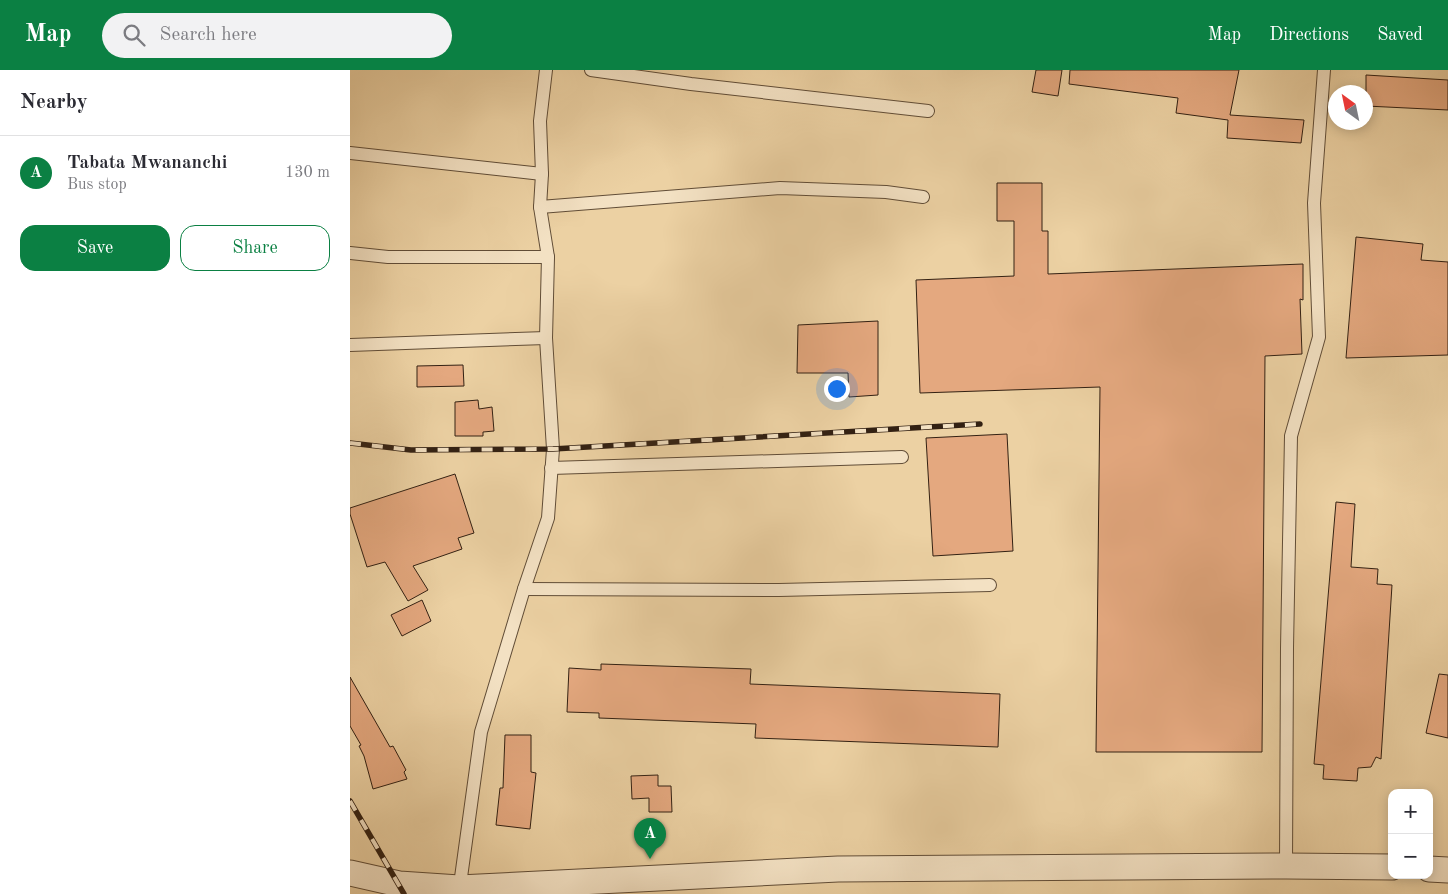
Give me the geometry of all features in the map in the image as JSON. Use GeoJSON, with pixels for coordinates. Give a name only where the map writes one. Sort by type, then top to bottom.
{"type":"FeatureCollection","features":[{"type":"Feature","properties":{"kind":"street"},"geometry":{"type":"LineString","coordinates":[[352,878],[459,891],[838,868],[1388,867]]}},
{"type":"Feature","properties":{"kind":"street"},"geometry":{"type":"LineString","coordinates":[[1433,869],[1448,870]]}},
{"type":"Feature","properties":{"kind":"lane"},"geometry":{"type":"LineString","coordinates":[[459,891],[481,732],[524,589],[548,518],[553,449],[546,338],[548,257],[540,207],[542,174],[540,121],[546,70]]}},
{"type":"Feature","properties":{"kind":"lane"},"geometry":{"type":"LineString","coordinates":[[591,70],[691,84],[928,111]]}},
{"type":"Feature","properties":{"kind":"lane"},"geometry":{"type":"LineString","coordinates":[[1286,866],[1286,648],[1291,436],[1319,337],[1314,203],[1324,70]]}},
{"type":"Feature","properties":{"kind":"lane"},"geometry":{"type":"LineString","coordinates":[[350,154],[542,174]]}},
{"type":"Feature","properties":{"kind":"lane"},"geometry":{"type":"LineString","coordinates":[[540,207],[780,188],[886,192],[922,197]]}},
{"type":"Feature","properties":{"kind":"lane"},"geometry":{"type":"LineString","coordinates":[[350,253],[388,257],[548,257]]}},
{"type":"Feature","properties":{"kind":"lane"},"geometry":{"type":"LineString","coordinates":[[350,345],[546,338]]}},
{"type":"Feature","properties":{"kind":"lane"},"geometry":{"type":"LineString","coordinates":[[551,468],[902,457]]}},
{"type":"Feature","properties":{"kind":"lane"},"geometry":{"type":"LineString","coordinates":[[524,589],[779,590],[990,585]]}},
{"type":"Feature","properties":{"kind":"building"},"geometry":{"type":"Polygon","coordinates":[[[1036,70],[1062,70],[1058,96],[1032,92],[1036,70]]]}},
{"type":"Feature","properties":{"kind":"building"},"geometry":{"type":"Polygon","coordinates":[[[1070,70],[1239,70],[1230,115],[1304,120],[1301,143],[1227,138],[1228,120],[1176,113],[1178,98],[1069,84],[1070,70]]]}},
{"type":"Feature","properties":{"kind":"building"},"geometry":{"type":"Polygon","coordinates":[[[1366,75],[1448,80],[1448,110],[1373,106],[1373,85],[1366,85],[1366,75]]]}},
{"type":"Feature","properties":{"kind":"building"},"geometry":{"type":"Polygon","coordinates":[[[997,183],[1042,183],[1042,231],[1048,231],[1048,274],[1303,264],[1303,300],[1300,299],[1302,354],[1265,356],[1262,752],[1096,752],[1100,387],[920,393],[916,280],[1014,276],[1014,221],[997,221],[997,183]]]}},
{"type":"Feature","properties":{"kind":"building"},"geometry":{"type":"Polygon","coordinates":[[[1356,237],[1423,244],[1421,260],[1448,262],[1448,355],[1346,358],[1356,237]]]}},
{"type":"Feature","properties":{"kind":"building"},"geometry":{"type":"Polygon","coordinates":[[[878,321],[878,395],[849,397],[848,373],[797,373],[798,325],[878,321]]]}},
{"type":"Feature","properties":{"kind":"building"},"geometry":{"type":"Polygon","coordinates":[[[463,365],[464,386],[417,387],[417,366],[463,365]]]}},
{"type":"Feature","properties":{"kind":"building"},"geometry":{"type":"Polygon","coordinates":[[[478,400],[479,409],[492,407],[494,431],[483,432],[483,436],[455,436],[455,402],[478,400]]]}},
{"type":"Feature","properties":{"kind":"building"},"geometry":{"type":"Polygon","coordinates":[[[1007,434],[1013,551],[933,556],[926,438],[1007,434]]]}},
{"type":"Feature","properties":{"kind":"building"},"geometry":{"type":"Polygon","coordinates":[[[455,474],[474,533],[458,538],[462,549],[413,566],[428,590],[408,601],[385,562],[367,567],[350,514],[350,508],[455,474]]]}},
{"type":"Feature","properties":{"kind":"building"},"geometry":{"type":"Polygon","coordinates":[[[1336,502],[1355,504],[1351,567],[1378,569],[1377,584],[1392,585],[1381,759],[1376,757],[1371,767],[1358,768],[1357,781],[1323,779],[1324,765],[1314,764],[1336,502]]]}},
{"type":"Feature","properties":{"kind":"building"},"geometry":{"type":"Polygon","coordinates":[[[422,600],[431,621],[402,636],[391,615],[422,600]]]}},
{"type":"Feature","properties":{"kind":"building"},"geometry":{"type":"Polygon","coordinates":[[[601,664],[751,669],[750,684],[1000,694],[998,747],[755,738],[756,724],[599,718],[599,713],[567,712],[569,668],[601,670],[601,664]]]}},
{"type":"Feature","properties":{"kind":"building"},"geometry":{"type":"Polygon","coordinates":[[[1439,674],[1448,675],[1448,738],[1426,733],[1439,674]]]}},
{"type":"Feature","properties":{"kind":"building"},"geometry":{"type":"Polygon","coordinates":[[[350,677],[390,747],[393,746],[406,770],[404,772],[407,779],[373,789],[364,756],[359,746],[361,745],[350,726],[350,677]]]}},
{"type":"Feature","properties":{"kind":"building"},"geometry":{"type":"Polygon","coordinates":[[[505,735],[531,735],[531,772],[536,773],[530,829],[496,825],[500,788],[503,788],[505,735]]]}},
{"type":"Feature","properties":{"kind":"building"},"geometry":{"type":"Polygon","coordinates":[[[658,775],[658,786],[671,786],[672,812],[649,812],[649,798],[632,799],[631,776],[658,775]]]}},
{"type":"Feature","properties":{"kind":"railway"},"geometry":{"type":"LineString","coordinates":[[350,443],[411,450],[553,449],[980,424]]}},
{"type":"Feature","properties":{"kind":"railway"},"geometry":{"type":"LineString","coordinates":[[350,801],[404,894]]}},
{"type":"Feature","properties":{"kind":"place","name":"Tabata Mwananchi"},"geometry":{"type":"Point","coordinates":[650,859]}}]}
